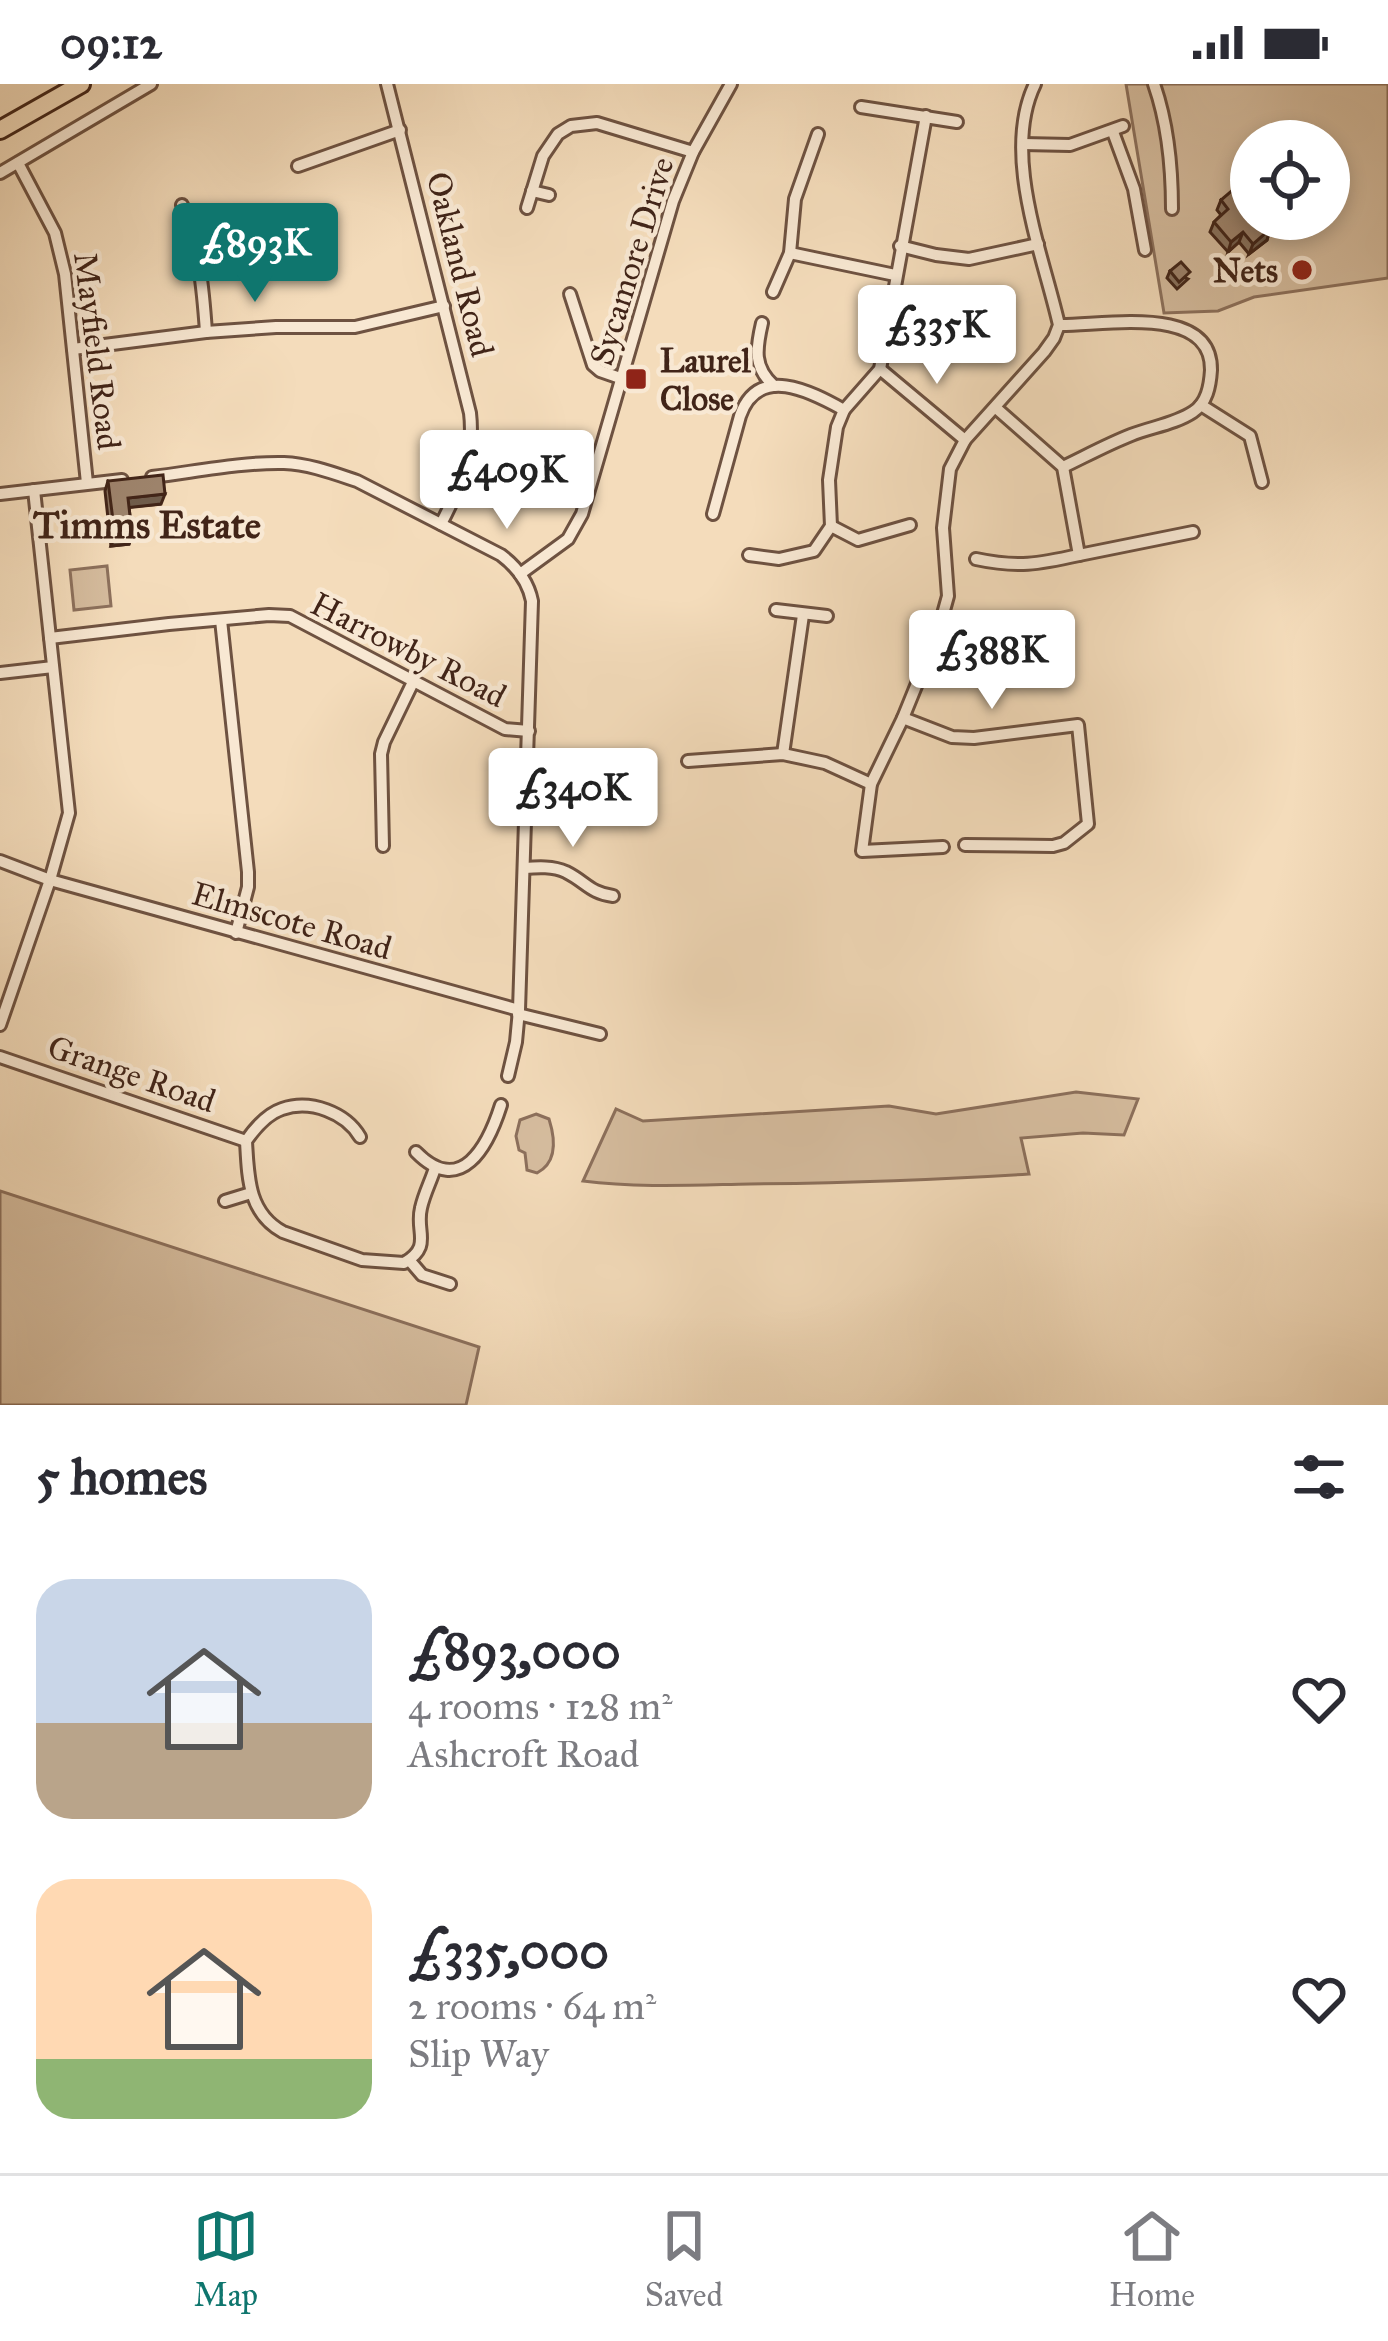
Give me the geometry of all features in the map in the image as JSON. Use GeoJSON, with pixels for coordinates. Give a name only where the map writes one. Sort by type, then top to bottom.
{"type":"FeatureCollection","features":[{"type":"Feature","properties":{"kind":"main road"},"geometry":{"type":"LineString","coordinates":[[0,130],[81,84]]}},
{"type":"Feature","properties":{"kind":"street"},"geometry":{"type":"LineString","coordinates":[[0,173],[151,84]]}},
{"type":"Feature","properties":{"kind":"street","name":"Oakland Road"},"geometry":{"type":"LineString","coordinates":[[387,84],[472,428],[469,464],[441,524]]}},
{"type":"Feature","properties":{"kind":"street","name":"Sycamore Drive"},"geometry":{"type":"LineString","coordinates":[[520,574],[577,527],[673,201],[693,152],[731,84]]}},
{"type":"Feature","properties":{"kind":"street"},"geometry":{"type":"LineString","coordinates":[[943,847],[862,851],[863,831],[872,784],[938,632],[948,596],[943,529],[950,470],[965,440],[1043,352],[1059,325],[1028,193],[1023,144],[1035,84]]}},
{"type":"Feature","properties":{"kind":"street"},"geometry":{"type":"LineString","coordinates":[[1154,84],[1172,166],[1172,208]]}},
{"type":"Feature","properties":{"kind":"street"},"geometry":{"type":"LineString","coordinates":[[861,107],[957,122]]}},
{"type":"Feature","properties":{"kind":"street"},"geometry":{"type":"LineString","coordinates":[[749,555],[779,560],[800,556],[814,551],[831,526],[829,480],[837,427],[844,410],[880,369],[926,116]]}},
{"type":"Feature","properties":{"kind":"street"},"geometry":{"type":"LineString","coordinates":[[527,208],[543,156],[558,134],[571,126],[597,123],[693,152]]}},
{"type":"Feature","properties":{"kind":"street"},"geometry":{"type":"LineString","coordinates":[[1023,144],[1070,145],[1118,129],[1145,250]]}},
{"type":"Feature","properties":{"kind":"street"},"geometry":{"type":"LineString","coordinates":[[298,166],[400,130]]}},
{"type":"Feature","properties":{"kind":"street"},"geometry":{"type":"LineString","coordinates":[[773,292],[790,253],[795,199],[818,134]]}},
{"type":"Feature","properties":{"kind":"street","name":"Mayfield Road"},"geometry":{"type":"LineString","coordinates":[[18,163],[55,233],[65,274],[87,483]]}},
{"type":"Feature","properties":{"kind":"street"},"geometry":{"type":"LineString","coordinates":[[532,191],[550,195]]}},
{"type":"Feature","properties":{"kind":"street"},"geometry":{"type":"LineString","coordinates":[[182,205],[200,264],[206,332]]}},
{"type":"Feature","properties":{"kind":"street"},"geometry":{"type":"LineString","coordinates":[[900,246],[969,259],[1039,244]]}},
{"type":"Feature","properties":{"kind":"street"},"geometry":{"type":"LineString","coordinates":[[790,253],[896,275]]}},
{"type":"Feature","properties":{"kind":"street"},"geometry":{"type":"LineString","coordinates":[[571,294],[593,365],[623,379]]}},
{"type":"Feature","properties":{"kind":"street"},"geometry":{"type":"LineString","coordinates":[[73,349],[206,332],[355,327],[444,306]]}},
{"type":"Feature","properties":{"kind":"street"},"geometry":{"type":"LineString","coordinates":[[762,323],[756,359],[774,386]]}},
{"type":"Feature","properties":{"kind":"street"},"geometry":{"type":"LineString","coordinates":[[1059,325],[1155,324],[1187,329],[1205,346],[1211,364],[1210,383],[1197,410],[1063,467]]}},
{"type":"Feature","properties":{"kind":"street"},"geometry":{"type":"LineString","coordinates":[[880,369],[965,440]]}},
{"type":"Feature","properties":{"kind":"street"},"geometry":{"type":"LineString","coordinates":[[713,514],[745,401],[753,392],[774,386],[802,390],[844,410]]}},
{"type":"Feature","properties":{"kind":"street"},"geometry":{"type":"LineString","coordinates":[[1201,405],[1250,436],[1262,482]]}},
{"type":"Feature","properties":{"kind":"street"},"geometry":{"type":"LineString","coordinates":[[995,408],[1063,467],[1079,555]]}},
{"type":"Feature","properties":{"kind":"street"},"geometry":{"type":"LineString","coordinates":[[0,494],[281,463],[310,466],[357,481],[513,564],[526,580],[532,601],[519,1012],[508,1076]]}},
{"type":"Feature","properties":{"kind":"street"},"geometry":{"type":"LineString","coordinates":[[0,1025],[69,813],[34,490]]}},
{"type":"Feature","properties":{"kind":"street"},"geometry":{"type":"LineString","coordinates":[[831,526],[858,540],[910,525]]}},
{"type":"Feature","properties":{"kind":"street"},"geometry":{"type":"LineString","coordinates":[[976,559],[1010,566],[1041,563],[1193,532]]}},
{"type":"Feature","properties":{"kind":"street"},"geometry":{"type":"LineString","coordinates":[[776,610],[827,616]]}},
{"type":"Feature","properties":{"kind":"street"},"geometry":{"type":"LineString","coordinates":[[783,754],[803,615]]}},
{"type":"Feature","properties":{"kind":"street","name":"Harrowby Road"},"geometry":{"type":"LineString","coordinates":[[50,638],[290,616],[505,729],[529,730]]}},
{"type":"Feature","properties":{"kind":"street"},"geometry":{"type":"LineString","coordinates":[[221,620],[248,872],[236,933]]}},
{"type":"Feature","properties":{"kind":"street"},"geometry":{"type":"LineString","coordinates":[[0,674],[53,667]]}},
{"type":"Feature","properties":{"kind":"street"},"geometry":{"type":"LineString","coordinates":[[383,846],[381,754],[414,680]]}},
{"type":"Feature","properties":{"kind":"street"},"geometry":{"type":"LineString","coordinates":[[903,718],[952,737],[974,738],[1078,725],[1088,824],[1053,846],[965,845]]}},
{"type":"Feature","properties":{"kind":"street"},"geometry":{"type":"LineString","coordinates":[[688,761],[783,754],[824,763],[872,784]]}},
{"type":"Feature","properties":{"kind":"street"},"geometry":{"type":"LineString","coordinates":[[527,766],[587,772],[619,789]]}},
{"type":"Feature","properties":{"kind":"street","name":"Elmscote Road"},"geometry":{"type":"LineString","coordinates":[[0,860],[50,880],[600,1034]]}},
{"type":"Feature","properties":{"kind":"street"},"geometry":{"type":"LineString","coordinates":[[524,868],[563,871],[590,890],[614,896]]}},
{"type":"Feature","properties":{"kind":"street","name":"Grange Road"},"geometry":{"type":"LineString","coordinates":[[0,1057],[246,1141]]}},
{"type":"Feature","properties":{"kind":"street"},"geometry":{"type":"LineString","coordinates":[[416,1152],[436,1168],[457,1168],[475,1161],[494,1129],[501,1105]]}},
{"type":"Feature","properties":{"kind":"street","name":"Grange Road"},"geometry":{"type":"LineString","coordinates":[[251,1193],[246,1141],[280,1109],[331,1112],[352,1124],[360,1137]]}},
{"type":"Feature","properties":{"kind":"street"},"geometry":{"type":"LineString","coordinates":[[225,1201],[251,1193],[271,1226],[283,1232],[362,1260],[404,1263],[418,1252],[420,1211],[436,1168]]}},
{"type":"Feature","properties":{"kind":"street"},"geometry":{"type":"LineString","coordinates":[[410,1261],[422,1275],[451,1284]]}},
{"type":"Feature","properties":{"kind":"shaded area"},"geometry":{"type":"Polygon","coordinates":[[[1126,84],[1388,84],[1388,278],[1254,297],[1218,311],[1164,313],[1126,84]]]}},
{"type":"Feature","properties":{"kind":"shaded area"},"geometry":{"type":"Polygon","coordinates":[[[107,566],[111,606],[74,610],[70,570],[107,566]]]}},
{"type":"Feature","properties":{"kind":"shaded area"},"geometry":{"type":"Polygon","coordinates":[[[1076,1092],[1138,1099],[1124,1135],[1021,1138],[1029,1174],[687,1185],[583,1181],[616,1109],[643,1121],[889,1106],[936,1114],[1076,1092]]]}},
{"type":"Feature","properties":{"kind":"shaded area"},"geometry":{"type":"Polygon","coordinates":[[[536,1114],[549,1119],[553,1142],[549,1163],[537,1173],[527,1170],[516,1136],[520,1120],[536,1114]]]}},
{"type":"Feature","properties":{"kind":"shaded area"},"geometry":{"type":"Polygon","coordinates":[[[0,1191],[479,1347],[466,1405],[0,1405],[0,1191]]]}},
{"type":"Feature","properties":{"kind":"building"},"geometry":{"type":"Polygon","coordinates":[[[1230,192],[1231,242],[1214,222],[1228,209],[1221,200],[1230,192]]]}},
{"type":"Feature","properties":{"kind":"building"},"geometry":{"type":"Polygon","coordinates":[[[1181,262],[1190,272],[1179,282],[1170,271],[1181,262]]]}},
{"type":"Feature","properties":{"kind":"building"},"geometry":{"type":"Polygon","coordinates":[[[163,475],[165,494],[128,498],[132,534],[115,536],[108,481],[163,475]]]}},
{"type":"Feature","properties":{"kind":"place","name":"Nets"},"geometry":{"type":"Point","coordinates":[1302,270]}},
{"type":"Feature","properties":{"kind":"place","name":"Laurel Close"},"geometry":{"type":"Point","coordinates":[636,379]}},
{"type":"Feature","properties":{"kind":"district","name":"Timms Estate"},"geometry":{"type":"Point","coordinates":[147,524]}}]}
